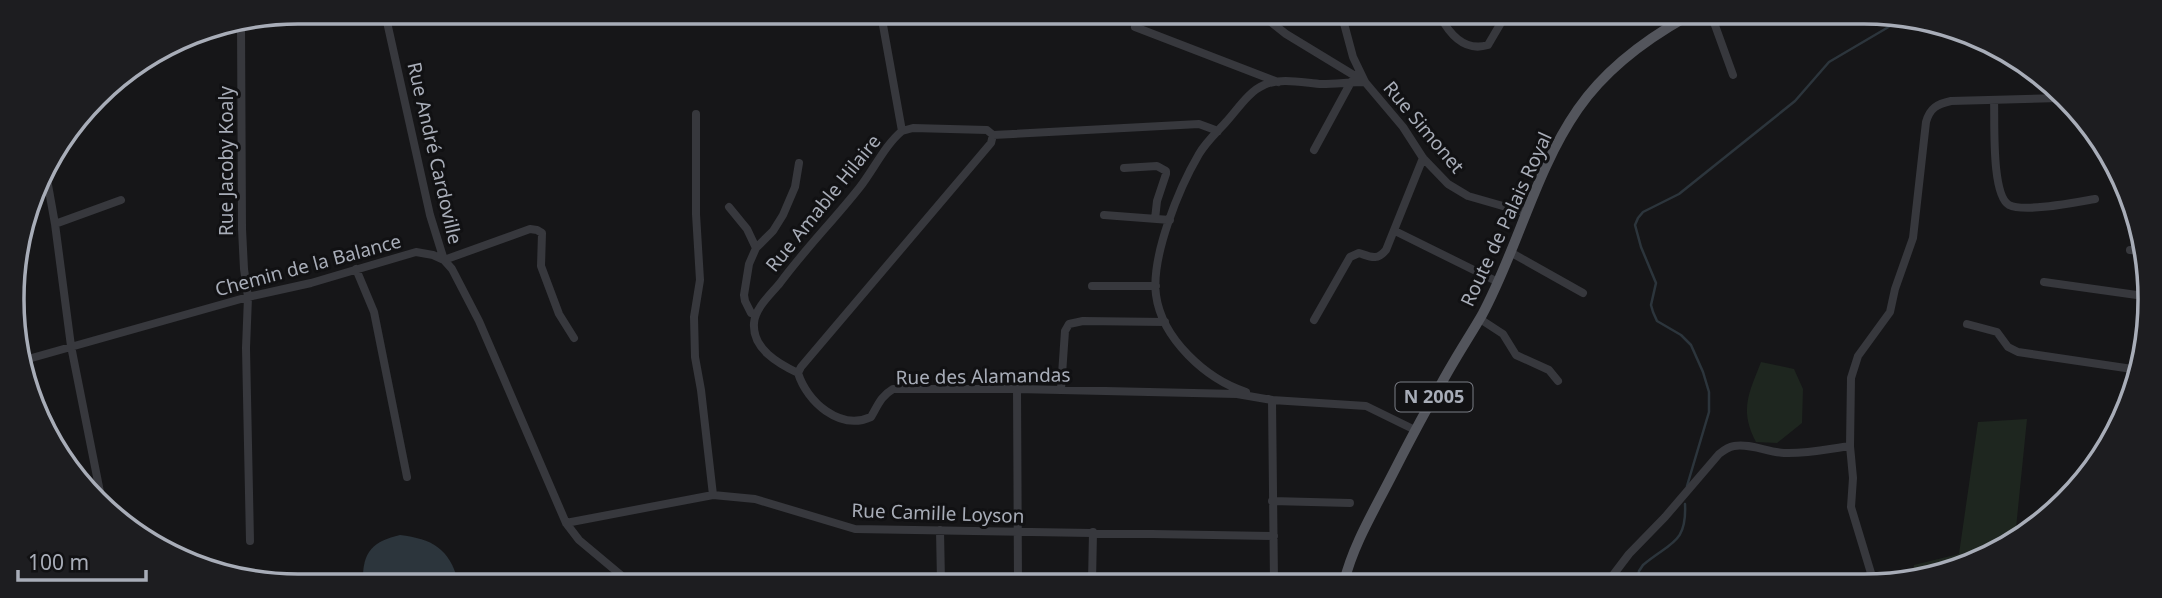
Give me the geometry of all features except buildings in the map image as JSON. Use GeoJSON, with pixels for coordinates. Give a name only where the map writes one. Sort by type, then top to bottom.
{"type":"FeatureCollection","features":[{"type":"Feature","properties":{"kind":"main road","name":"Route de Palais Royal"},"geometry":{"type":"LineString","coordinates":[[1346,574],[1370,517],[1415,430],[1498,282],[1550,158],[1578,108],[1613,68],[1655,35],[1674,24]]}},
{"type":"Feature","properties":{"kind":"street","name":"Rue André Cardoville"},"geometry":{"type":"LineString","coordinates":[[387,24],[430,215],[444,260]]}},
{"type":"Feature","properties":{"kind":"street"},"geometry":{"type":"LineString","coordinates":[[883,24],[902,131]]}},
{"type":"Feature","properties":{"kind":"street"},"geometry":{"type":"LineString","coordinates":[[1273,24],[1365,82]]}},
{"type":"Feature","properties":{"kind":"street","name":"Rue Simonet"},"geometry":{"type":"LineString","coordinates":[[1344,24],[1353,57],[1365,82],[1403,127],[1423,158],[1448,184],[1468,196],[1527,213]]}},
{"type":"Feature","properties":{"kind":"street"},"geometry":{"type":"LineString","coordinates":[[1444,24],[1458,40],[1470,47],[1488,45],[1500,24]]}},
{"type":"Feature","properties":{"kind":"street"},"geometry":{"type":"LineString","coordinates":[[1715,24],[1733,75]]}},
{"type":"Feature","properties":{"kind":"street"},"geometry":{"type":"LineString","coordinates":[[1135,27],[1278,82]]}},
{"type":"Feature","properties":{"kind":"street","name":"Rue Jacoby Koaly"},"geometry":{"type":"LineString","coordinates":[[241,31],[242,229],[248,297],[246,348],[250,541]]}},
{"type":"Feature","properties":{"kind":"street"},"geometry":{"type":"LineString","coordinates":[[1273,574],[1272,400],[1235,388],[1217,377],[1189,355],[1167,328],[1159,307],[1156,286],[1161,242],[1199,154],[1253,93],[1264,85],[1278,82],[1365,82]]}},
{"type":"Feature","properties":{"kind":"street"},"geometry":{"type":"LineString","coordinates":[[1314,150],[1351,82]]}},
{"type":"Feature","properties":{"kind":"street"},"geometry":{"type":"LineString","coordinates":[[1871,574],[1851,507],[1853,469],[1850,446],[1850,391],[1854,366],[1866,343],[1890,312],[1913,238],[1928,113],[1941,103],[2050,98]]}},
{"type":"Feature","properties":{"kind":"street"},"geometry":{"type":"LineString","coordinates":[[1994,100],[1995,156],[2001,194],[2006,202],[2011,206],[2025,207],[2095,199]]}},
{"type":"Feature","properties":{"kind":"street"},"geometry":{"type":"LineString","coordinates":[[696,114],[696,214],[700,280],[694,317],[695,358],[713,495]]}},
{"type":"Feature","properties":{"kind":"street","name":"Rue Amable Hilaire"},"geometry":{"type":"LineString","coordinates":[[756,314],[797,259],[859,188],[902,131],[913,128],[988,130],[992,139],[1199,124],[1218,131]]}},
{"type":"Feature","properties":{"kind":"street"},"geometry":{"type":"LineString","coordinates":[[799,163],[795,187],[783,215],[773,231],[756,248],[747,271],[744,295],[747,307],[751,313],[756,314],[754,325],[761,346],[776,362],[798,373],[992,139]]}},
{"type":"Feature","properties":{"kind":"street"},"geometry":{"type":"LineString","coordinates":[[1314,320],[1350,257],[1359,253],[1372,258],[1381,256],[1395,232],[1423,158]]}},
{"type":"Feature","properties":{"kind":"street"},"geometry":{"type":"LineString","coordinates":[[1124,168],[1157,166],[1166,171],[1155,219]]}},
{"type":"Feature","properties":{"kind":"street"},"geometry":{"type":"LineString","coordinates":[[48,187],[71,346],[99,486]]}},
{"type":"Feature","properties":{"kind":"street"},"geometry":{"type":"LineString","coordinates":[[55,224],[121,200]]}},
{"type":"Feature","properties":{"kind":"street"},"geometry":{"type":"LineString","coordinates":[[729,207],[747,229],[756,248]]}},
{"type":"Feature","properties":{"kind":"street"},"geometry":{"type":"LineString","coordinates":[[1104,215],[1170,220]]}},
{"type":"Feature","properties":{"kind":"street"},"geometry":{"type":"LineString","coordinates":[[574,338],[559,314],[544,275],[542,233],[530,229],[444,260],[452,269],[479,321],[566,523],[579,540],[620,574]]}},
{"type":"Feature","properties":{"kind":"street"},"geometry":{"type":"LineString","coordinates":[[1395,232],[1498,282]]}},
{"type":"Feature","properties":{"kind":"street","name":"Chemin de la Balance"},"geometry":{"type":"LineString","coordinates":[[31,358],[416,252],[444,260]]}},
{"type":"Feature","properties":{"kind":"street"},"geometry":{"type":"LineString","coordinates":[[1510,252],[1583,293]]}},
{"type":"Feature","properties":{"kind":"street"},"geometry":{"type":"LineString","coordinates":[[356,269],[374,312],[407,477]]}},
{"type":"Feature","properties":{"kind":"street"},"geometry":{"type":"LineString","coordinates":[[2044,282],[2138,295]]}},
{"type":"Feature","properties":{"kind":"street"},"geometry":{"type":"LineString","coordinates":[[1092,286],[1156,286]]}},
{"type":"Feature","properties":{"kind":"street"},"geometry":{"type":"LineString","coordinates":[[1479,319],[1503,334],[1516,355],[1549,370],[1559,382]]}},
{"type":"Feature","properties":{"kind":"street"},"geometry":{"type":"LineString","coordinates":[[1061,390],[1065,331],[1069,324],[1083,321],[1165,322]]}},
{"type":"Feature","properties":{"kind":"street"},"geometry":{"type":"LineString","coordinates":[[1967,324],[1997,332],[2008,347],[2018,352],[2128,369]]}},
{"type":"Feature","properties":{"kind":"street","name":"Rue des Alamandas"},"geometry":{"type":"LineString","coordinates":[[798,373],[800,382],[815,402],[838,418],[853,421],[871,417],[878,402],[893,389],[1017,388],[1228,393],[1272,400],[1366,406],[1415,430]]}},
{"type":"Feature","properties":{"kind":"street"},"geometry":{"type":"LineString","coordinates":[[1017,388],[1017,574]]}},
{"type":"Feature","properties":{"kind":"street"},"geometry":{"type":"LineString","coordinates":[[1614,574],[1727,448],[1742,445],[1770,452],[1805,453],[1850,446]]}},
{"type":"Feature","properties":{"kind":"street","name":"Rue Camille Loyson"},"geometry":{"type":"LineString","coordinates":[[566,523],[713,495],[755,499],[855,529],[1274,536]]}},
{"type":"Feature","properties":{"kind":"street"},"geometry":{"type":"LineString","coordinates":[[1272,501],[1350,503]]}},
{"type":"Feature","properties":{"kind":"street"},"geometry":{"type":"LineString","coordinates":[[940,530],[941,574]]}},
{"type":"Feature","properties":{"kind":"street"},"geometry":{"type":"LineString","coordinates":[[1092,574],[1093,532]]}},
{"type":"Feature","properties":{"kind":"shaded area"},"geometry":{"type":"Polygon","coordinates":[[[1761,362],[1794,369],[1803,389],[1802,423],[1777,443],[1756,442],[1748,420],[1750,392],[1761,362]]]}},
{"type":"Feature","properties":{"kind":"shaded area"},"geometry":{"type":"Polygon","coordinates":[[[2027,419],[2016,527],[1968,553],[1913,569],[1914,565],[1959,554],[1978,422],[2027,419]]]}},
{"type":"Feature","properties":{"kind":"shaded area"},"geometry":{"type":"Polygon","coordinates":[[[400,535],[430,543],[438,547],[450,560],[455,574],[363,574],[367,555],[383,540],[400,535]]]}},
{"type":"Feature","properties":{"kind":"waterway"},"geometry":{"type":"LineString","coordinates":[[1687,486],[1709,412],[1709,392],[1691,345],[1681,335],[1657,321],[1653,312],[1651,305],[1656,283],[1641,247],[1635,225],[1638,218],[1643,212],[1679,194],[1795,101],[1829,62],[1890,26]]}},
{"type":"Feature","properties":{"kind":"waterway"},"geometry":{"type":"LineString","coordinates":[[1638,574],[1643,565],[1680,535],[1685,504]]}}]}
